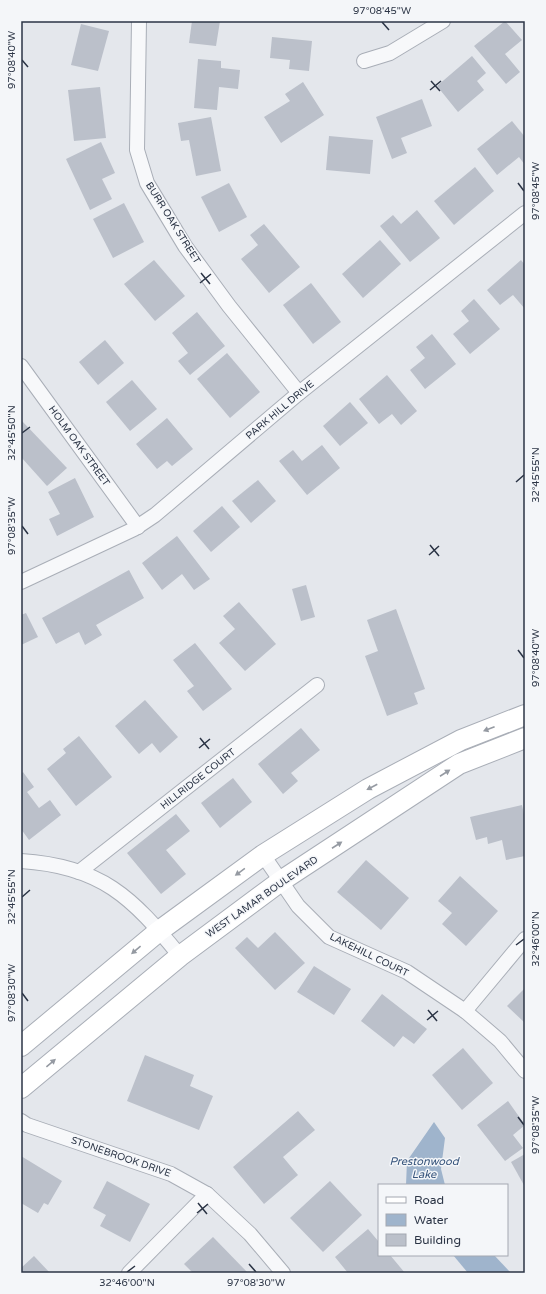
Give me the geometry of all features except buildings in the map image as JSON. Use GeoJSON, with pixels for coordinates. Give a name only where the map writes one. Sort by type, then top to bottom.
{"type":"FeatureCollection","features":[{"type":"Feature","properties":{"kind":"main road"},"geometry":{"type":"LineString","coordinates":[[21,1046],[159,931],[263,855],[368,789],[461,740],[525,715]]}},
{"type":"Feature","properties":{"kind":"main road","name":"WEST LAMAR BOULEVARD"},"geometry":{"type":"LineString","coordinates":[[21,1088],[180,956],[281,881],[459,764],[525,738]]}},
{"type":"Feature","properties":{"kind":"street","name":"BURR OAK STREET"},"geometry":{"type":"LineString","coordinates":[[139,21],[137,150],[147,183],[185,246],[229,306],[300,393]]}},
{"type":"Feature","properties":{"kind":"street"},"geometry":{"type":"LineString","coordinates":[[364,61],[390,53],[443,21]]}},
{"type":"Feature","properties":{"kind":"street","name":"PARK HILL DRIVE"},"geometry":{"type":"LineString","coordinates":[[21,582],[138,526],[155,515],[300,393],[525,213]]}},
{"type":"Feature","properties":{"kind":"street","name":"HOLM OAK STREET"},"geometry":{"type":"LineString","coordinates":[[21,366],[138,526]]}},
{"type":"Feature","properties":{"kind":"street","name":"HILLRIDGE COURT"},"geometry":{"type":"LineString","coordinates":[[79,872],[317,685]]}},
{"type":"Feature","properties":{"kind":"street","name":"LAKEHILL COURT"},"geometry":{"type":"LineString","coordinates":[[263,855],[298,906],[330,938],[407,972],[465,1011],[500,1041],[525,1072]]}},
{"type":"Feature","properties":{"kind":"street"},"geometry":{"type":"LineString","coordinates":[[21,861],[45,863],[79,872],[105,882],[127,898],[159,931],[180,956]]}},
{"type":"Feature","properties":{"kind":"street"},"geometry":{"type":"LineString","coordinates":[[465,1011],[525,939]]}},
{"type":"Feature","properties":{"kind":"street","name":"STONEBROOK DRIVE"},"geometry":{"type":"LineString","coordinates":[[21,1121],[26,1125],[171,1174],[207,1194],[250,1234],[283,1273]]}},
{"type":"Feature","properties":{"kind":"street"},"geometry":{"type":"LineString","coordinates":[[129,1273],[207,1194]]}},
{"type":"Feature","properties":{"kind":"water","name":"Prestonwood Lake"},"geometry":{"type":"Polygon","coordinates":[[[434,1122],[445,1138],[441,1169],[445,1184],[406,1184],[407,1161],[434,1122]]]}},
{"type":"Feature","properties":{"kind":"water"},"geometry":{"type":"Polygon","coordinates":[[[454,1256],[495,1256],[511,1273],[468,1273],[454,1256]]]}}]}
